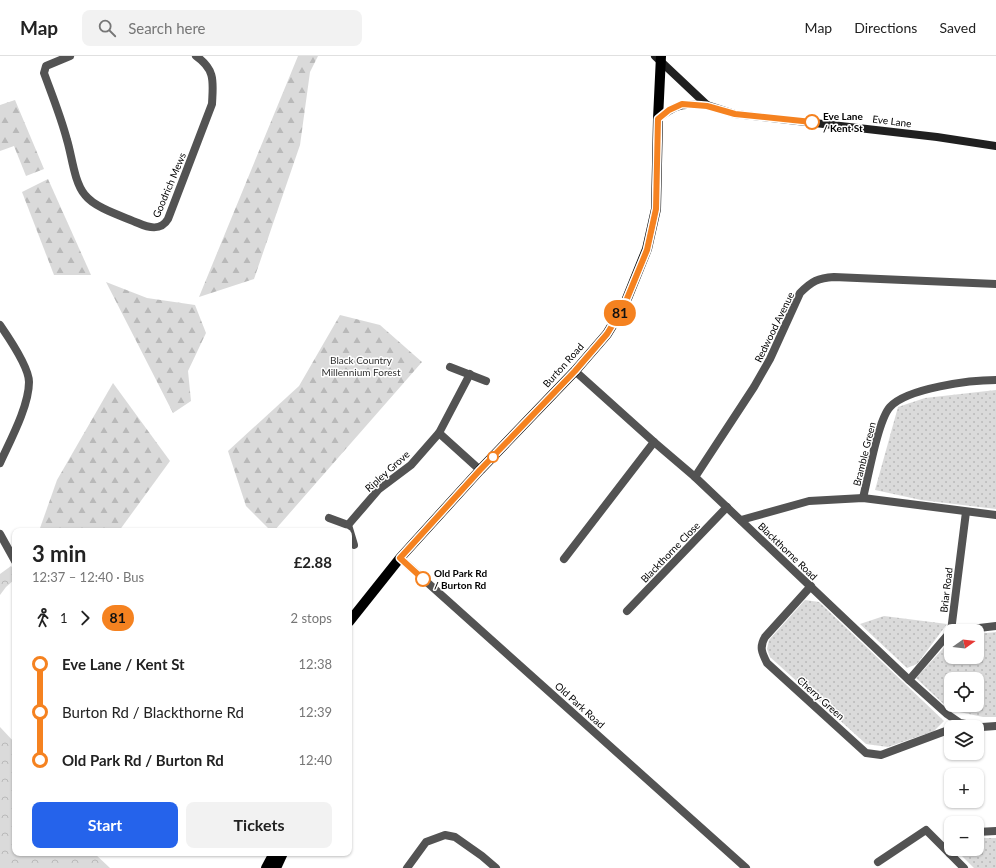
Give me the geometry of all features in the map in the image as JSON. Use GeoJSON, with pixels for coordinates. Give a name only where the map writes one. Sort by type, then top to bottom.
{"type":"FeatureCollection","features":[{"type":"Feature","properties":{"kind":"main road","name":"Burton Road"},"geometry":{"type":"LineString","coordinates":[[352,618],[400,558],[480,470],[575,371],[607,334],[624,306],[647,250],[656,209],[659,58]]}},
{"type":"Feature","properties":{"kind":"main road"},"geometry":{"type":"LineString","coordinates":[[266,868],[272,856]]}},
{"type":"Feature","properties":{"kind":"main road"},"geometry":{"type":"LineString","coordinates":[[276,868],[282,856]]}},
{"type":"Feature","properties":{"kind":"street","name":"Goodrich Mews"},"geometry":{"type":"LineString","coordinates":[[70,56],[46,66],[44,73],[68,140],[79,185],[84,194],[93,203],[142,225],[156,228],[165,224],[168,219],[212,104],[212,74],[207,65],[196,56]]}},
{"type":"Feature","properties":{"kind":"street","name":"Eve Lane"},"geometry":{"type":"LineString","coordinates":[[659,58],[707,106],[735,114],[937,136],[996,146]]}},
{"type":"Feature","properties":{"kind":"street"},"geometry":{"type":"LineString","coordinates":[[658,119],[669,110],[682,104],[707,106]]}},
{"type":"Feature","properties":{"kind":"street","name":"Redwood Avenue"},"geometry":{"type":"LineString","coordinates":[[695,477],[754,387],[770,359],[800,293],[815,280],[834,277],[996,284]]}},
{"type":"Feature","properties":{"kind":"street"},"geometry":{"type":"LineString","coordinates":[[0,326],[14,345],[29,381],[27,397],[0,463]]}},
{"type":"Feature","properties":{"kind":"street"},"geometry":{"type":"LineString","coordinates":[[450,367],[486,381]]}},
{"type":"Feature","properties":{"kind":"street","name":"Blackthorne Road"},"geometry":{"type":"LineString","coordinates":[[575,371],[695,477],[952,720]]}},
{"type":"Feature","properties":{"kind":"street","name":"Ripley Grove"},"geometry":{"type":"LineString","coordinates":[[348,525],[379,489],[411,465],[439,433],[470,374]]}},
{"type":"Feature","properties":{"kind":"street","name":"Bramble Green"},"geometry":{"type":"LineString","coordinates":[[863,498],[882,421],[890,407],[908,395],[945,386],[996,380]]}},
{"type":"Feature","properties":{"kind":"street"},"geometry":{"type":"LineString","coordinates":[[439,433],[480,470]]}},
{"type":"Feature","properties":{"kind":"street"},"geometry":{"type":"LineString","coordinates":[[564,559],[654,442]]}},
{"type":"Feature","properties":{"kind":"street","name":"Bramble Green"},"geometry":{"type":"LineString","coordinates":[[741,520],[809,501],[863,498],[996,516]]}},
{"type":"Feature","properties":{"kind":"street","name":"Blackthorne Close"},"geometry":{"type":"LineString","coordinates":[[627,611],[727,507]]}},
{"type":"Feature","properties":{"kind":"street","name":"Briar Road"},"geometry":{"type":"LineString","coordinates":[[952,624],[966,512]]}},
{"type":"Feature","properties":{"kind":"street"},"geometry":{"type":"LineString","coordinates":[[329,518],[348,525],[349,528]]}},
{"type":"Feature","properties":{"kind":"street"},"geometry":{"type":"LineString","coordinates":[[0,534],[12,556]]}},
{"type":"Feature","properties":{"kind":"street"},"geometry":{"type":"LineString","coordinates":[[352,538],[354,545]]}},
{"type":"Feature","properties":{"kind":"street","name":"Old Park Road"},"geometry":{"type":"LineString","coordinates":[[400,558],[746,868]]}},
{"type":"Feature","properties":{"kind":"street","name":"Cherry Green"},"geometry":{"type":"LineString","coordinates":[[811,586],[761,643],[762,653],[767,662],[866,753],[881,755],[944,732]]}},
{"type":"Feature","properties":{"kind":"street"},"geometry":{"type":"LineString","coordinates":[[984,627],[996,626]]}},
{"type":"Feature","properties":{"kind":"street","name":"Briar Road"},"geometry":{"type":"LineString","coordinates":[[909,680],[944,639]]}},
{"type":"Feature","properties":{"kind":"street","name":"Blackthorne Road"},"geometry":{"type":"LineString","coordinates":[[984,727],[996,726]]}},
{"type":"Feature","properties":{"kind":"street"},"geometry":{"type":"LineString","coordinates":[[878,862],[926,830],[944,845]]}},
{"type":"Feature","properties":{"kind":"street"},"geometry":{"type":"LineString","coordinates":[[984,832],[996,832]]}},
{"type":"Feature","properties":{"kind":"street"},"geometry":{"type":"LineString","coordinates":[[407,868],[426,842],[445,835],[455,837],[496,868]]}},
{"type":"Feature","properties":{"kind":"street"},"geometry":{"type":"LineString","coordinates":[[956,856],[964,868]]}},
{"type":"Feature","properties":{"kind":"green space"},"geometry":{"type":"Polygon","coordinates":[[[298,56],[318,56],[310,72],[300,145],[254,279],[199,297],[298,56]]]}},
{"type":"Feature","properties":{"kind":"green space"},"geometry":{"type":"Polygon","coordinates":[[[15,100],[44,169],[26,176],[14,146],[0,151],[0,105],[15,100]]]}},
{"type":"Feature","properties":{"kind":"green space"},"geometry":{"type":"Polygon","coordinates":[[[48,179],[91,275],[54,275],[22,192],[48,179]]]}},
{"type":"Feature","properties":{"kind":"green space"},"geometry":{"type":"Polygon","coordinates":[[[106,282],[147,298],[195,305],[206,333],[188,371],[191,401],[173,413],[106,282]]]}},
{"type":"Feature","properties":{"kind":"green space","name":"Black Country Millennium Forest"},"geometry":{"type":"Polygon","coordinates":[[[340,315],[380,325],[422,362],[277,528],[268,528],[246,506],[228,451],[299,386],[340,315]]]}},
{"type":"Feature","properties":{"kind":"green space"},"geometry":{"type":"Polygon","coordinates":[[[113,383],[170,461],[121,528],[40,528],[57,480],[113,383]]]}},
{"type":"Feature","properties":{"kind":"green space"},"geometry":{"type":"Polygon","coordinates":[[[996,390],[996,509],[921,500],[875,490],[898,407],[925,398],[996,390]]]}},
{"type":"Feature","properties":{"kind":"green space"},"geometry":{"type":"Polygon","coordinates":[[[11,566],[12,567],[12,582],[0,595],[0,574],[11,566]]]}},
{"type":"Feature","properties":{"kind":"green space"},"geometry":{"type":"Polygon","coordinates":[[[805,600],[819,602],[944,721],[934,731],[888,747],[866,744],[770,657],[767,649],[769,640],[805,600]]]}},
{"type":"Feature","properties":{"kind":"green space"},"geometry":{"type":"Polygon","coordinates":[[[884,616],[947,624],[944,624],[944,628],[917,664],[907,668],[860,624],[884,616]]]}},
{"type":"Feature","properties":{"kind":"green space"},"geometry":{"type":"Polygon","coordinates":[[[996,632],[996,717],[983,717],[959,712],[984,712],[984,672],[944,672],[944,704],[916,678],[944,648],[944,664],[984,664],[984,633],[996,632]]]}},
{"type":"Feature","properties":{"kind":"green space"},"geometry":{"type":"Polygon","coordinates":[[[0,727],[12,740],[12,856],[97,856],[110,868],[0,868],[0,727]]]}},
{"type":"Feature","properties":{"kind":"green space"},"geometry":{"type":"Polygon","coordinates":[[[984,838],[996,838],[996,868],[974,868],[962,856],[984,856],[984,838]]]}},
{"type":"Feature","properties":{"kind":"bus line","name":"81"},"geometry":{"type":"LineString","coordinates":[[423,579],[400,558],[480,470],[575,371],[607,334],[624,306],[647,250],[656,209],[658,119],[669,110],[682,104],[707,106],[735,114],[812,122]]}},
{"type":"Feature","properties":{"kind":"place","name":"Eve Lane / Kent St"},"geometry":{"type":"Point","coordinates":[812,122]}},
{"type":"Feature","properties":{"kind":"place","name":"Old Park Rd / Burton Rd"},"geometry":{"type":"Point","coordinates":[423,579]}}]}
